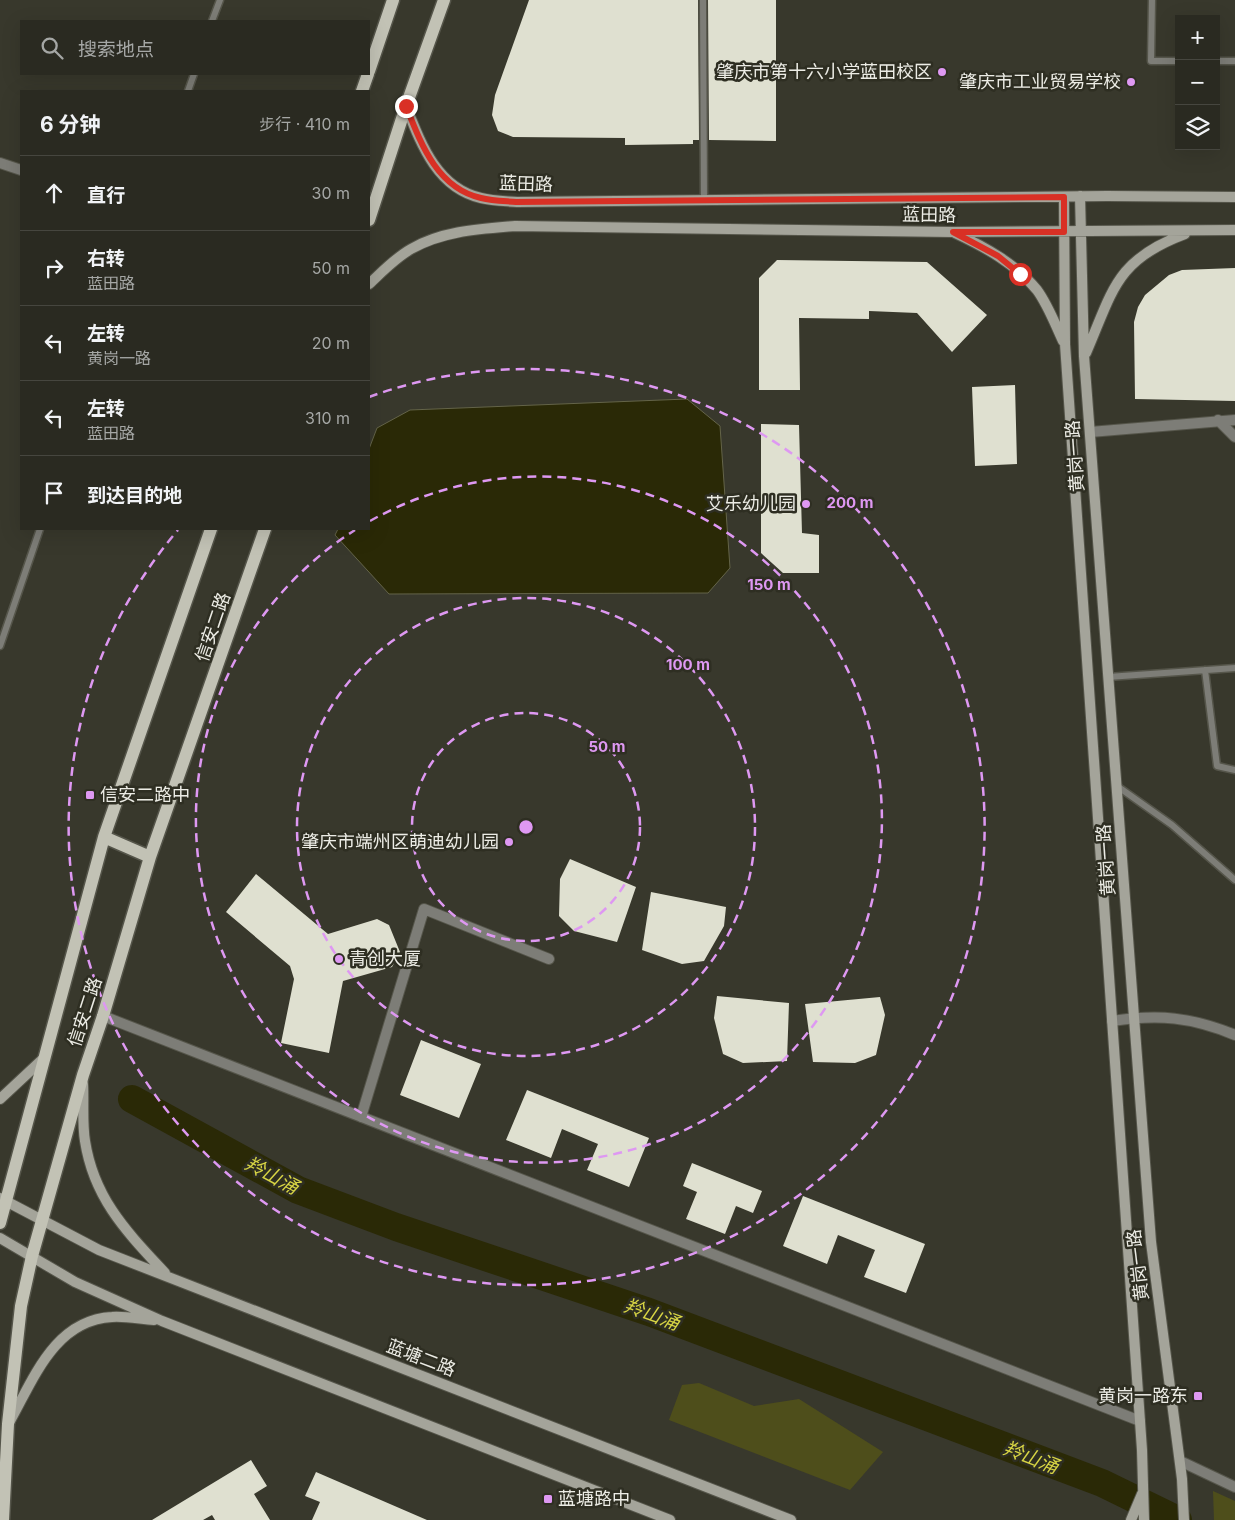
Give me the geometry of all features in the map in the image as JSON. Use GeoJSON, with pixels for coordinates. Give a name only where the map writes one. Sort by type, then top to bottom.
{"type":"FeatureCollection","features":[{"type":"Feature","properties":{"kind":"main road"},"geometry":{"type":"LineString","coordinates":[[370,66],[393,0]]}},
{"type":"Feature","properties":{"kind":"main road"},"geometry":{"type":"LineString","coordinates":[[370,217],[406,106],[444,0]]}},
{"type":"Feature","properties":{"kind":"main road"},"geometry":{"type":"LineString","coordinates":[[362,90],[367,75]]}},
{"type":"Feature","properties":{"kind":"main road","name":"蓝田路"},"geometry":{"type":"LineString","coordinates":[[406,106],[422,147],[446,181],[464,192],[481,198],[516,202],[1080,196],[1235,197]]}},
{"type":"Feature","properties":{"kind":"main road","name":"黄岗一路"},"geometry":{"type":"LineString","coordinates":[[1080,196],[1084,356],[1151,1242],[1180,1461],[1184,1520]]}},
{"type":"Feature","properties":{"kind":"main road","name":"黄岗一路"},"geometry":{"type":"LineString","coordinates":[[1064,197],[1064,344],[1142,1450],[1144,1520]]}},
{"type":"Feature","properties":{"kind":"main road","name":"蓝田路"},"geometry":{"type":"LineString","coordinates":[[370,283],[409,250],[433,238],[480,229],[515,226],[953,232],[1235,230]]}},
{"type":"Feature","properties":{"kind":"main road"},"geometry":{"type":"LineString","coordinates":[[1084,356],[1111,291],[1124,271],[1161,242],[1192,231]]}},
{"type":"Feature","properties":{"kind":"main road"},"geometry":{"type":"LineString","coordinates":[[953,232],[998,256],[1036,290],[1049,310],[1064,344]]}},
{"type":"Feature","properties":{"kind":"main road","name":"信安二路"},"geometry":{"type":"LineString","coordinates":[[0,1223],[3,1200],[104,837],[211,530]]}},
{"type":"Feature","properties":{"kind":"main road","name":"信安二路"},"geometry":{"type":"LineString","coordinates":[[3,1520],[8,1424],[23,1292],[32,1256],[83,1075],[103,1016],[150,858],[265,530]]}},
{"type":"Feature","properties":{"kind":"main road"},"geometry":{"type":"LineString","coordinates":[[104,837],[150,858]]}},
{"type":"Feature","properties":{"kind":"main road"},"geometry":{"type":"LineString","coordinates":[[0,1099],[43,1059]]}},
{"type":"Feature","properties":{"kind":"main road"},"geometry":{"type":"LineString","coordinates":[[83,1075],[85,1139],[89,1163],[100,1192],[118,1222],[167,1276]]}},
{"type":"Feature","properties":{"kind":"main road","name":"蓝塘二路"},"geometry":{"type":"LineString","coordinates":[[3,1200],[99,1250],[791,1520]]}},
{"type":"Feature","properties":{"kind":"main road"},"geometry":{"type":"LineString","coordinates":[[0,1238],[75,1282],[162,1321],[670,1520]]}},
{"type":"Feature","properties":{"kind":"main road"},"geometry":{"type":"LineString","coordinates":[[8,1424],[42,1363],[67,1333],[92,1320],[112,1316],[162,1321]]}},
{"type":"Feature","properties":{"kind":"main road"},"geometry":{"type":"LineString","coordinates":[[1131,1520],[1143,1491]]}},
{"type":"Feature","properties":{"kind":"street"},"geometry":{"type":"LineString","coordinates":[[0,163],[20,170]]}},
{"type":"Feature","properties":{"kind":"street"},"geometry":{"type":"LineString","coordinates":[[1218,420],[1235,437]]}},
{"type":"Feature","properties":{"kind":"street"},"geometry":{"type":"LineString","coordinates":[[1090,432],[1235,420]]}},
{"type":"Feature","properties":{"kind":"street"},"geometry":{"type":"LineString","coordinates":[[361,1116],[424,909],[549,959]]}},
{"type":"Feature","properties":{"kind":"street"},"geometry":{"type":"LineString","coordinates":[[103,1016],[1140,1421]]}},
{"type":"Feature","properties":{"kind":"street"},"geometry":{"type":"LineString","coordinates":[[1112,1021],[1134,1018],[1178,1018],[1210,1025],[1235,1035]]}},
{"type":"Feature","properties":{"kind":"street"},"geometry":{"type":"LineString","coordinates":[[1180,1461],[1235,1487]]}},
{"type":"Feature","properties":{"kind":"lane"},"geometry":{"type":"LineString","coordinates":[[212,20],[220,0]]}},
{"type":"Feature","properties":{"kind":"lane"},"geometry":{"type":"LineString","coordinates":[[703,0],[704,200]]}},
{"type":"Feature","properties":{"kind":"lane"},"geometry":{"type":"LineString","coordinates":[[1152,0],[1151,61],[1175,61]]}},
{"type":"Feature","properties":{"kind":"lane"},"geometry":{"type":"LineString","coordinates":[[1220,61],[1235,61]]}},
{"type":"Feature","properties":{"kind":"lane"},"geometry":{"type":"LineString","coordinates":[[188,90],[194,75]]}},
{"type":"Feature","properties":{"kind":"lane"},"geometry":{"type":"LineString","coordinates":[[0,646],[40,530]]}},
{"type":"Feature","properties":{"kind":"lane"},"geometry":{"type":"LineString","coordinates":[[1108,677],[1235,668]]}},
{"type":"Feature","properties":{"kind":"lane"},"geometry":{"type":"LineString","coordinates":[[1206,670],[1217,766],[1235,770]]}},
{"type":"Feature","properties":{"kind":"lane"},"geometry":{"type":"LineString","coordinates":[[1117,786],[1172,824],[1235,880]]}},
{"type":"Feature","properties":{"kind":"shaded area"},"geometry":{"type":"Polygon","coordinates":[[[687,399],[720,426],[730,568],[708,593],[389,594],[335,535],[338,530],[370,530],[370,446],[377,428],[410,410],[687,399]]]}},
{"type":"Feature","properties":{"kind":"shaded area"},"geometry":{"type":"Polygon","coordinates":[[[699,1383],[754,1406],[799,1399],[883,1452],[850,1490],[669,1420],[682,1385],[699,1383]]]}},
{"type":"Feature","properties":{"kind":"shaded area"},"geometry":{"type":"Polygon","coordinates":[[[1213,1491],[1235,1501],[1235,1520],[1214,1520],[1213,1491]]]}},
{"type":"Feature","properties":{"kind":"building"},"geometry":{"type":"Polygon","coordinates":[[[529,0],[698,0],[699,140],[693,140],[693,144],[625,145],[625,138],[513,137],[498,131],[492,115],[495,95],[529,0]]]}},
{"type":"Feature","properties":{"kind":"building"},"geometry":{"type":"Polygon","coordinates":[[[708,0],[776,0],[776,141],[709,140],[708,0]]]}},
{"type":"Feature","properties":{"kind":"building"},"geometry":{"type":"Polygon","coordinates":[[[777,260],[927,262],[987,315],[952,352],[917,313],[869,311],[869,319],[799,318],[800,390],[759,390],[759,278],[777,260]]]}},
{"type":"Feature","properties":{"kind":"building"},"geometry":{"type":"Polygon","coordinates":[[[1235,268],[1235,401],[1135,399],[1134,322],[1138,307],[1145,295],[1169,275],[1182,270],[1235,268]]]}},
{"type":"Feature","properties":{"kind":"building"},"geometry":{"type":"Polygon","coordinates":[[[1015,385],[1017,464],[975,466],[972,387],[1015,385]]]}},
{"type":"Feature","properties":{"kind":"building"},"geometry":{"type":"Polygon","coordinates":[[[761,424],[799,425],[802,533],[819,535],[819,573],[783,573],[761,553],[761,424]]]}},
{"type":"Feature","properties":{"kind":"building"},"geometry":{"type":"Polygon","coordinates":[[[570,859],[636,887],[617,942],[574,931],[559,916],[560,879],[570,859]]]}},
{"type":"Feature","properties":{"kind":"building","name":"青创大厦"},"geometry":{"type":"Polygon","coordinates":[[[256,874],[328,934],[377,919],[389,925],[400,952],[392,967],[343,981],[329,1053],[281,1043],[294,979],[290,966],[226,912],[256,874]]]}},
{"type":"Feature","properties":{"kind":"building"},"geometry":{"type":"Polygon","coordinates":[[[651,892],[726,907],[724,926],[704,961],[682,964],[642,950],[651,892]]]}},
{"type":"Feature","properties":{"kind":"building"},"geometry":{"type":"Polygon","coordinates":[[[717,996],[789,1003],[787,1061],[743,1063],[723,1054],[714,1018],[717,996]]]}},
{"type":"Feature","properties":{"kind":"building"},"geometry":{"type":"Polygon","coordinates":[[[880,997],[885,1015],[876,1055],[855,1063],[813,1062],[805,1004],[880,997]]]}},
{"type":"Feature","properties":{"kind":"building"},"geometry":{"type":"Polygon","coordinates":[[[421,1040],[481,1064],[459,1118],[400,1095],[421,1040]]]}},
{"type":"Feature","properties":{"kind":"building"},"geometry":{"type":"Polygon","coordinates":[[[527,1090],[649,1138],[629,1187],[587,1170],[598,1144],[562,1129],[551,1158],[506,1140],[527,1090]]]}},
{"type":"Feature","properties":{"kind":"building"},"geometry":{"type":"Polygon","coordinates":[[[692,1163],[762,1191],[753,1213],[736,1206],[725,1234],[686,1219],[697,1192],[683,1186],[692,1163]]]}},
{"type":"Feature","properties":{"kind":"building"},"geometry":{"type":"Polygon","coordinates":[[[803,1196],[925,1244],[906,1293],[864,1277],[875,1250],[838,1235],[827,1264],[783,1246],[803,1196]]]}},
{"type":"Feature","properties":{"kind":"building"},"geometry":{"type":"Polygon","coordinates":[[[251,1460],[267,1486],[254,1494],[270,1520],[215,1520],[212,1515],[203,1520],[152,1520],[251,1460]]]}},
{"type":"Feature","properties":{"kind":"building"},"geometry":{"type":"Polygon","coordinates":[[[316,1472],[427,1520],[312,1520],[320,1502],[305,1496],[316,1472]]]}},
{"type":"Feature","properties":{"kind":"waterway","name":"羚山涌"},"geometry":{"type":"LineString","coordinates":[[132,1099],[298,1190],[396,1227],[649,1312],[1102,1483],[1178,1520]]}},
{"type":"Feature","properties":{"kind":"place","name":"肇庆市第十六小学蓝田校区"},"geometry":{"type":"Point","coordinates":[942,72]}},
{"type":"Feature","properties":{"kind":"place","name":"肇庆市工业贸易学校"},"geometry":{"type":"Point","coordinates":[1131,82]}},
{"type":"Feature","properties":{"kind":"place","name":"艾乐幼儿园"},"geometry":{"type":"Point","coordinates":[806,504]}},
{"type":"Feature","properties":{"kind":"place","name":"信安二路中"},"geometry":{"type":"Point","coordinates":[90,795]}},
{"type":"Feature","properties":{"kind":"place","name":"肇庆市端州区萌迪幼儿园"},"geometry":{"type":"Point","coordinates":[509,842]}},
{"type":"Feature","properties":{"kind":"place","name":"青创大厦"},"geometry":{"type":"Point","coordinates":[339,959]}},
{"type":"Feature","properties":{"kind":"place","name":"黄岗一路东"},"geometry":{"type":"Point","coordinates":[1198,1396]}},
{"type":"Feature","properties":{"kind":"place","name":"蓝塘路中"},"geometry":{"type":"Point","coordinates":[548,1499]}},
{"type":"Feature","properties":{"kind":"route"},"geometry":{"type":"LineString","coordinates":[[406,106],[422,147],[446,181],[464,192],[481,198],[516,202],[1064,197],[1064,232],[953,232],[998,256],[1020,274]]}}]}
